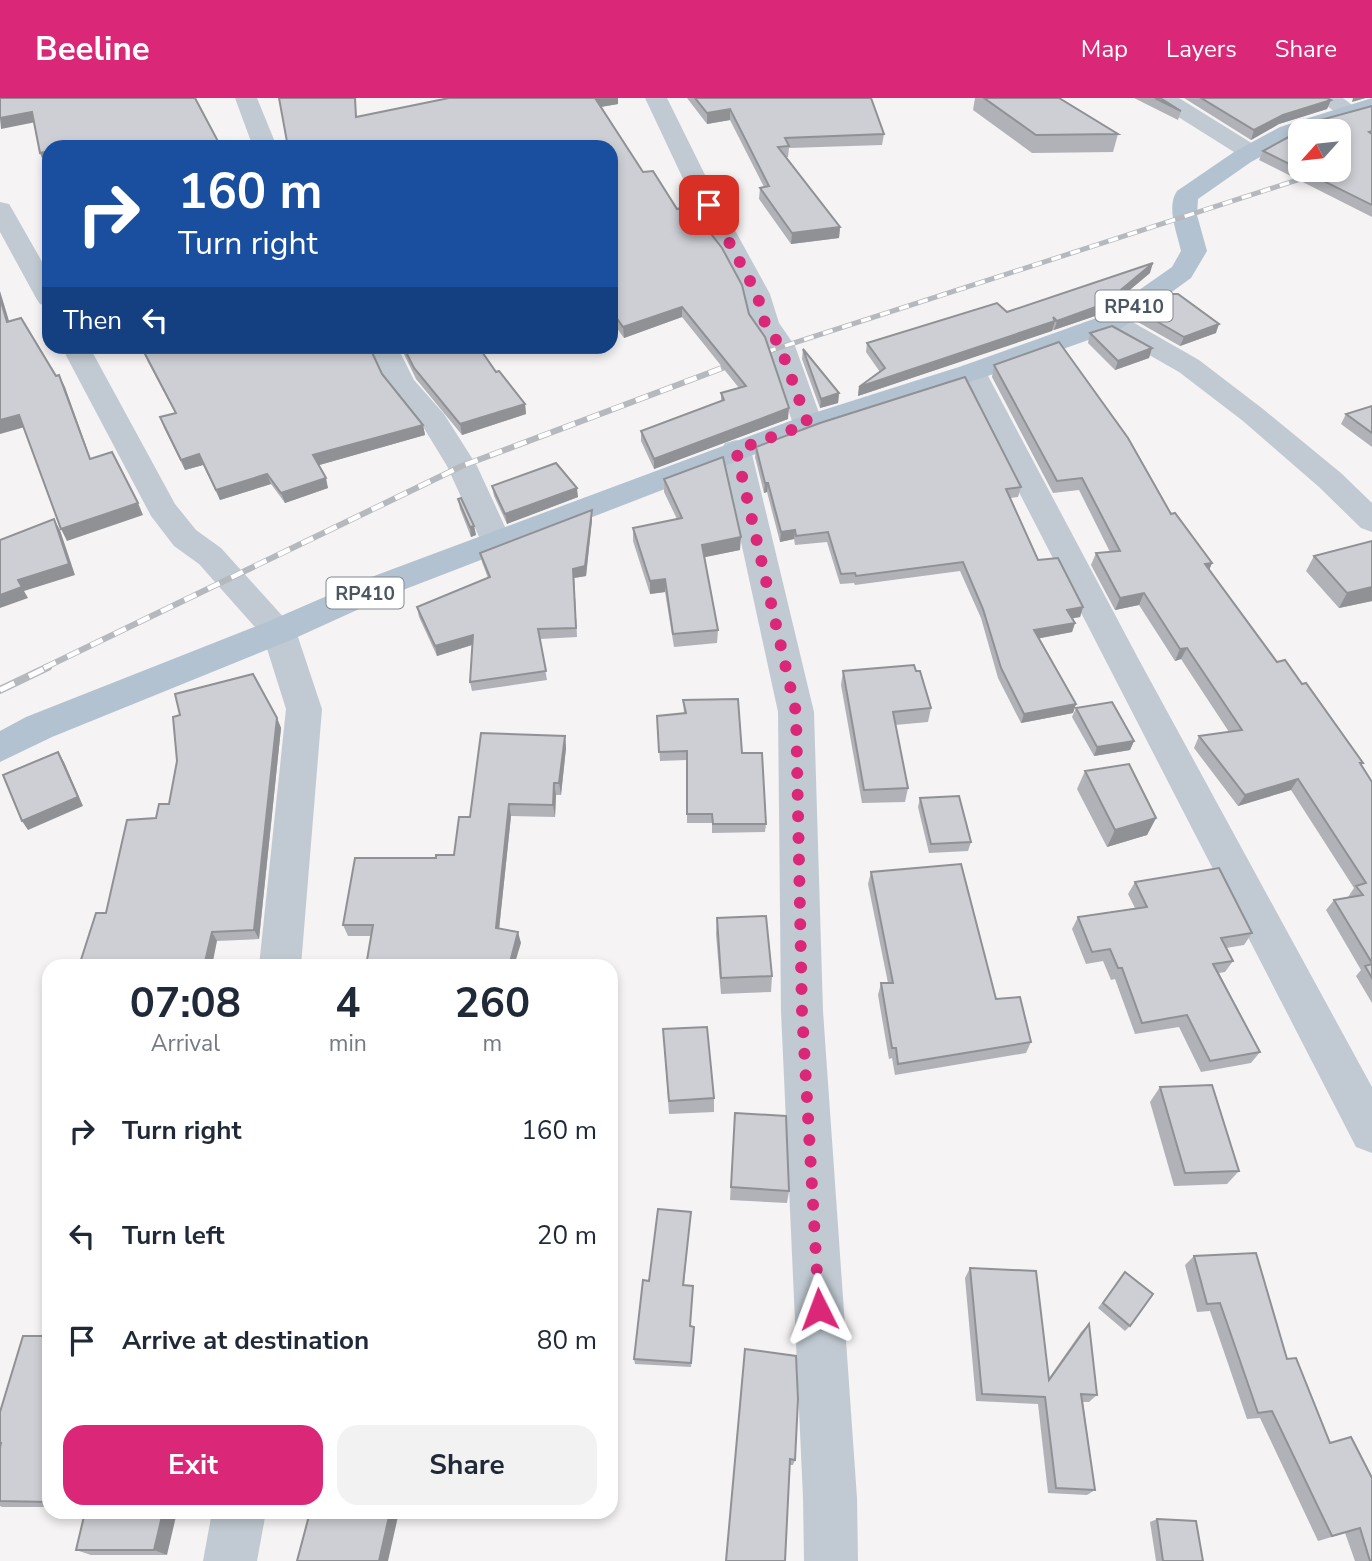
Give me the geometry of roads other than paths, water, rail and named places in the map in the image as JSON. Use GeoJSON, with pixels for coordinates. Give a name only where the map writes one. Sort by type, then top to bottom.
{"type":"FeatureCollection","features":[{"type":"Feature","properties":{"kind":"main road","name":"RP410"},"geometry":{"type":"LineString","coordinates":[[0,748],[39,727],[279,631],[378,587],[808,424],[972,372],[1112,322],[1182,272],[1194,251],[1185,215],[1186,196],[1250,152],[1304,125],[1361,108]]}},
{"type":"Feature","properties":{"kind":"street"},"geometry":{"type":"LineString","coordinates":[[246,98],[262,140]]}},
{"type":"Feature","properties":{"kind":"street"},"geometry":{"type":"LineString","coordinates":[[656,98],[697,183],[757,294],[765,323],[780,346],[808,424]]}},
{"type":"Feature","properties":{"kind":"street"},"geometry":{"type":"LineString","coordinates":[[1164,98],[1250,152]]}},
{"type":"Feature","properties":{"kind":"street"},"geometry":{"type":"LineString","coordinates":[[1327,98],[1361,108]]}},
{"type":"Feature","properties":{"kind":"street"},"geometry":{"type":"LineString","coordinates":[[0,209],[42,285]]}},
{"type":"Feature","properties":{"kind":"street"},"geometry":{"type":"LineString","coordinates":[[1112,322],[1199,374],[1330,480],[1372,521]]}},
{"type":"Feature","properties":{"kind":"street"},"geometry":{"type":"LineString","coordinates":[[79,354],[162,509],[185,538],[210,556],[279,631],[304,709],[281,959]]}},
{"type":"Feature","properties":{"kind":"street"},"geometry":{"type":"LineString","coordinates":[[387,354],[401,383],[434,420],[461,466],[496,542]]}},
{"type":"Feature","properties":{"kind":"street"},"geometry":{"type":"LineString","coordinates":[[972,372],[1068,561],[1226,852],[1372,1132]]}},
{"type":"Feature","properties":{"kind":"street"},"geometry":{"type":"LineString","coordinates":[[736,450],[796,712],[802,1011],[831,1561]]}},
{"type":"Feature","properties":{"kind":"street"},"geometry":{"type":"LineString","coordinates":[[230,1561],[238,1519]]}},
{"type":"Feature","properties":{"kind":"railway"},"geometry":{"type":"LineString","coordinates":[[766,352],[1291,182]]}},
{"type":"Feature","properties":{"kind":"railway"},"geometry":{"type":"LineString","coordinates":[[44,668],[462,466],[770,350]]}},
{"type":"Feature","properties":{"kind":"railway"},"geometry":{"type":"LineString","coordinates":[[0,690],[48,667]]}}]}
